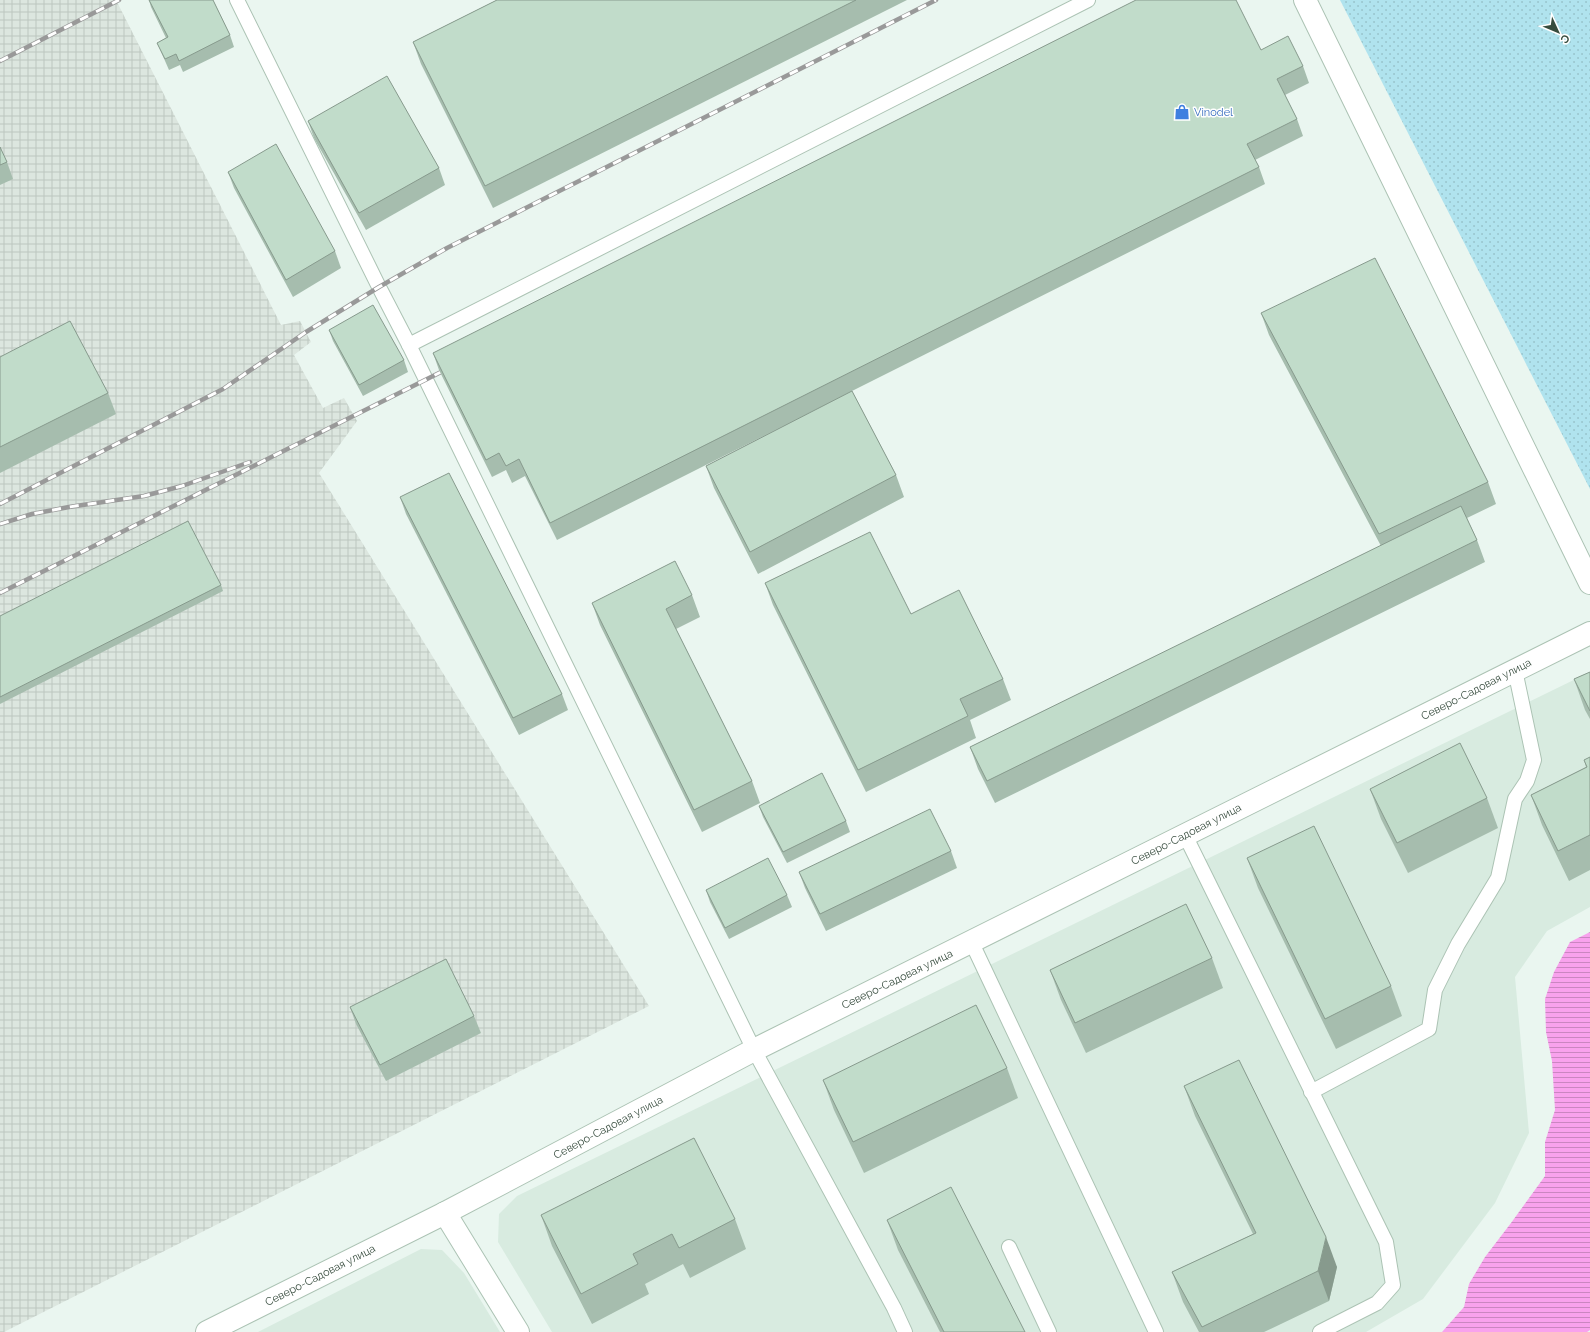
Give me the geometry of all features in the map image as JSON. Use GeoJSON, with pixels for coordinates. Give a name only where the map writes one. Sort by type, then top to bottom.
{"type":"FeatureCollection","features":[{"type":"Feature","properties":{"kind":"street"},"geometry":{"type":"LineString","coordinates":[[1305,0],[1590,583]]}},
{"type":"Feature","properties":{"kind":"street","name":"Северо-Садовая улица"},"geometry":{"type":"LineString","coordinates":[[207,1332],[445,1213],[754,1050],[1590,633]]}},
{"type":"Feature","properties":{"kind":"street"},"geometry":{"type":"LineString","coordinates":[[445,1213],[518,1332]]}},
{"type":"Feature","properties":{"kind":"lane"},"geometry":{"type":"LineString","coordinates":[[236,0],[409,344],[754,1050],[887,1294],[905,1332]]}},
{"type":"Feature","properties":{"kind":"lane"},"geometry":{"type":"LineString","coordinates":[[409,344],[1088,0]]}},
{"type":"Feature","properties":{"kind":"lane"},"geometry":{"type":"LineString","coordinates":[[1311,1092],[1428,1029],[1435,990],[1458,944],[1498,878],[1515,800],[1527,781],[1534,760],[1515,670]]}},
{"type":"Feature","properties":{"kind":"lane"},"geometry":{"type":"LineString","coordinates":[[1185,835],[1386,1242],[1393,1285],[1377,1303],[1320,1332]]}},
{"type":"Feature","properties":{"kind":"lane"},"geometry":{"type":"LineString","coordinates":[[971,941],[1156,1332]]}},
{"type":"Feature","properties":{"kind":"lane"},"geometry":{"type":"LineString","coordinates":[[1009,1247],[1049,1332]]}},
{"type":"Feature","properties":{"kind":"shaded area"},"geometry":{"type":"Polygon","coordinates":[[[0,0],[116,0],[281,325],[300,321],[311,342],[294,355],[323,408],[344,398],[357,421],[319,473],[649,1006],[4,1332],[0,1332],[0,0]]]}},
{"type":"Feature","properties":{"kind":"shaded area"},"geometry":{"type":"Polygon","coordinates":[[[1340,0],[1590,0],[1590,489],[1340,0]]]}},
{"type":"Feature","properties":{"kind":"shaded area"},"geometry":{"type":"Polygon","coordinates":[[[1590,672],[1590,907],[1547,931],[1515,977],[1529,1133],[1495,1203],[1423,1299],[1366,1332],[552,1332],[498,1242],[499,1214],[517,1196],[1590,672]]]}},
{"type":"Feature","properties":{"kind":"shaded area"},"geometry":{"type":"Polygon","coordinates":[[[1590,932],[1590,1330],[1587,1332],[1442,1332],[1464,1307],[1469,1284],[1485,1257],[1545,1176],[1545,1142],[1555,1110],[1552,1061],[1546,1032],[1545,999],[1554,972],[1570,942],[1590,932]]]}},
{"type":"Feature","properties":{"kind":"shaded area"},"geometry":{"type":"Polygon","coordinates":[[[421,1249],[442,1250],[464,1273],[500,1332],[258,1332],[421,1249]]]}},
{"type":"Feature","properties":{"kind":"building"},"geometry":{"type":"Polygon","coordinates":[[[149,0],[213,0],[230,35],[179,61],[176,54],[165,59],[157,43],[168,37],[149,0]]]}},
{"type":"Feature","properties":{"kind":"building"},"geometry":{"type":"Polygon","coordinates":[[[497,0],[856,0],[485,186],[413,42],[497,0]]]}},
{"type":"Feature","properties":{"kind":"building"},"geometry":{"type":"Polygon","coordinates":[[[1136,0],[1236,0],[1261,50],[1288,36],[1303,66],[1277,79],[1297,119],[1247,144],[1259,167],[550,523],[519,459],[506,466],[499,453],[486,460],[433,353],[1136,0]]]}},
{"type":"Feature","properties":{"kind":"building"},"geometry":{"type":"Polygon","coordinates":[[[387,76],[439,168],[359,213],[308,121],[387,76]]]}},
{"type":"Feature","properties":{"kind":"building"},"geometry":{"type":"Polygon","coordinates":[[[276,144],[335,251],[286,280],[228,172],[276,144]]]}},
{"type":"Feature","properties":{"kind":"building"},"geometry":{"type":"Polygon","coordinates":[[[0,147],[7,162],[0,165],[0,147]]]}},
{"type":"Feature","properties":{"kind":"building"},"geometry":{"type":"Polygon","coordinates":[[[1375,258],[1488,482],[1379,534],[1261,313],[1375,258]]]}},
{"type":"Feature","properties":{"kind":"building"},"geometry":{"type":"Polygon","coordinates":[[[373,305],[404,360],[359,385],[329,330],[373,305]]]}},
{"type":"Feature","properties":{"kind":"building"},"geometry":{"type":"Polygon","coordinates":[[[70,321],[108,393],[0,447],[0,357],[70,321]]]}},
{"type":"Feature","properties":{"kind":"building"},"geometry":{"type":"Polygon","coordinates":[[[852,391],[896,475],[750,552],[706,466],[852,391]]]}},
{"type":"Feature","properties":{"kind":"building"},"geometry":{"type":"Polygon","coordinates":[[[449,473],[562,694],[513,718],[400,497],[449,473]]]}},
{"type":"Feature","properties":{"kind":"building"},"geometry":{"type":"Polygon","coordinates":[[[1461,506],[1477,540],[987,781],[970,747],[1461,506]]]}},
{"type":"Feature","properties":{"kind":"building"},"geometry":{"type":"Polygon","coordinates":[[[188,521],[221,585],[0,697],[0,616],[188,521]]]}},
{"type":"Feature","properties":{"kind":"building"},"geometry":{"type":"Polygon","coordinates":[[[870,532],[911,614],[959,590],[1003,679],[960,699],[968,716],[858,770],[765,583],[870,532]]]}},
{"type":"Feature","properties":{"kind":"building"},"geometry":{"type":"Polygon","coordinates":[[[675,561],[692,595],[666,609],[752,781],[694,810],[592,603],[675,561]]]}},
{"type":"Feature","properties":{"kind":"building"},"geometry":{"type":"Polygon","coordinates":[[[1590,672],[1590,711],[1574,679],[1590,672]]]}},
{"type":"Feature","properties":{"kind":"building"},"geometry":{"type":"Polygon","coordinates":[[[1460,743],[1487,798],[1397,843],[1370,789],[1460,743]]]}},
{"type":"Feature","properties":{"kind":"building"},"geometry":{"type":"Polygon","coordinates":[[[1590,757],[1590,835],[1558,851],[1531,795],[1587,767],[1584,760],[1590,757]]]}},
{"type":"Feature","properties":{"kind":"building"},"geometry":{"type":"Polygon","coordinates":[[[822,773],[846,821],[783,852],[759,806],[822,773]]]}},
{"type":"Feature","properties":{"kind":"building"},"geometry":{"type":"Polygon","coordinates":[[[930,809],[951,851],[820,914],[799,872],[930,809]]]}},
{"type":"Feature","properties":{"kind":"building"},"geometry":{"type":"Polygon","coordinates":[[[1314,826],[1391,986],[1325,1019],[1247,858],[1314,826]]]}},
{"type":"Feature","properties":{"kind":"building"},"geometry":{"type":"Polygon","coordinates":[[[768,858],[787,895],[725,928],[706,890],[768,858]]]}},
{"type":"Feature","properties":{"kind":"building"},"geometry":{"type":"Polygon","coordinates":[[[1186,904],[1212,958],[1075,1023],[1050,970],[1186,904]]]}},
{"type":"Feature","properties":{"kind":"building"},"geometry":{"type":"Polygon","coordinates":[[[446,959],[474,1016],[380,1065],[350,1007],[446,959]]]}},
{"type":"Feature","properties":{"kind":"building"},"geometry":{"type":"Polygon","coordinates":[[[976,1005],[1007,1068],[853,1142],[823,1080],[976,1005]]]}},
{"type":"Feature","properties":{"kind":"building"},"geometry":{"type":"Polygon","coordinates":[[[1239,1060],[1326,1237],[1318,1271],[1202,1327],[1172,1272],[1256,1233],[1184,1086],[1239,1060]]]}},
{"type":"Feature","properties":{"kind":"building"},"geometry":{"type":"Polygon","coordinates":[[[694,1138],[735,1219],[679,1248],[672,1234],[633,1254],[638,1264],[581,1294],[541,1215],[694,1138]]]}},
{"type":"Feature","properties":{"kind":"building"},"geometry":{"type":"Polygon","coordinates":[[[951,1187],[1025,1332],[944,1332],[887,1220],[951,1187]]]}},
{"type":"Feature","properties":{"kind":"railway"},"geometry":{"type":"LineString","coordinates":[[0,61],[119,0]]}},
{"type":"Feature","properties":{"kind":"railway"},"geometry":{"type":"LineString","coordinates":[[0,504],[223,389],[306,332],[379,287],[447,248],[936,0]]}},
{"type":"Feature","properties":{"kind":"railway"},"geometry":{"type":"LineString","coordinates":[[0,593],[451,367]]}},
{"type":"Feature","properties":{"kind":"railway"},"geometry":{"type":"LineString","coordinates":[[0,524],[32,514],[144,496],[182,486],[250,462]]}},
{"type":"Feature","properties":{"kind":"place","name":"Vinodel"},"geometry":{"type":"Point","coordinates":[1182,112]}}]}
